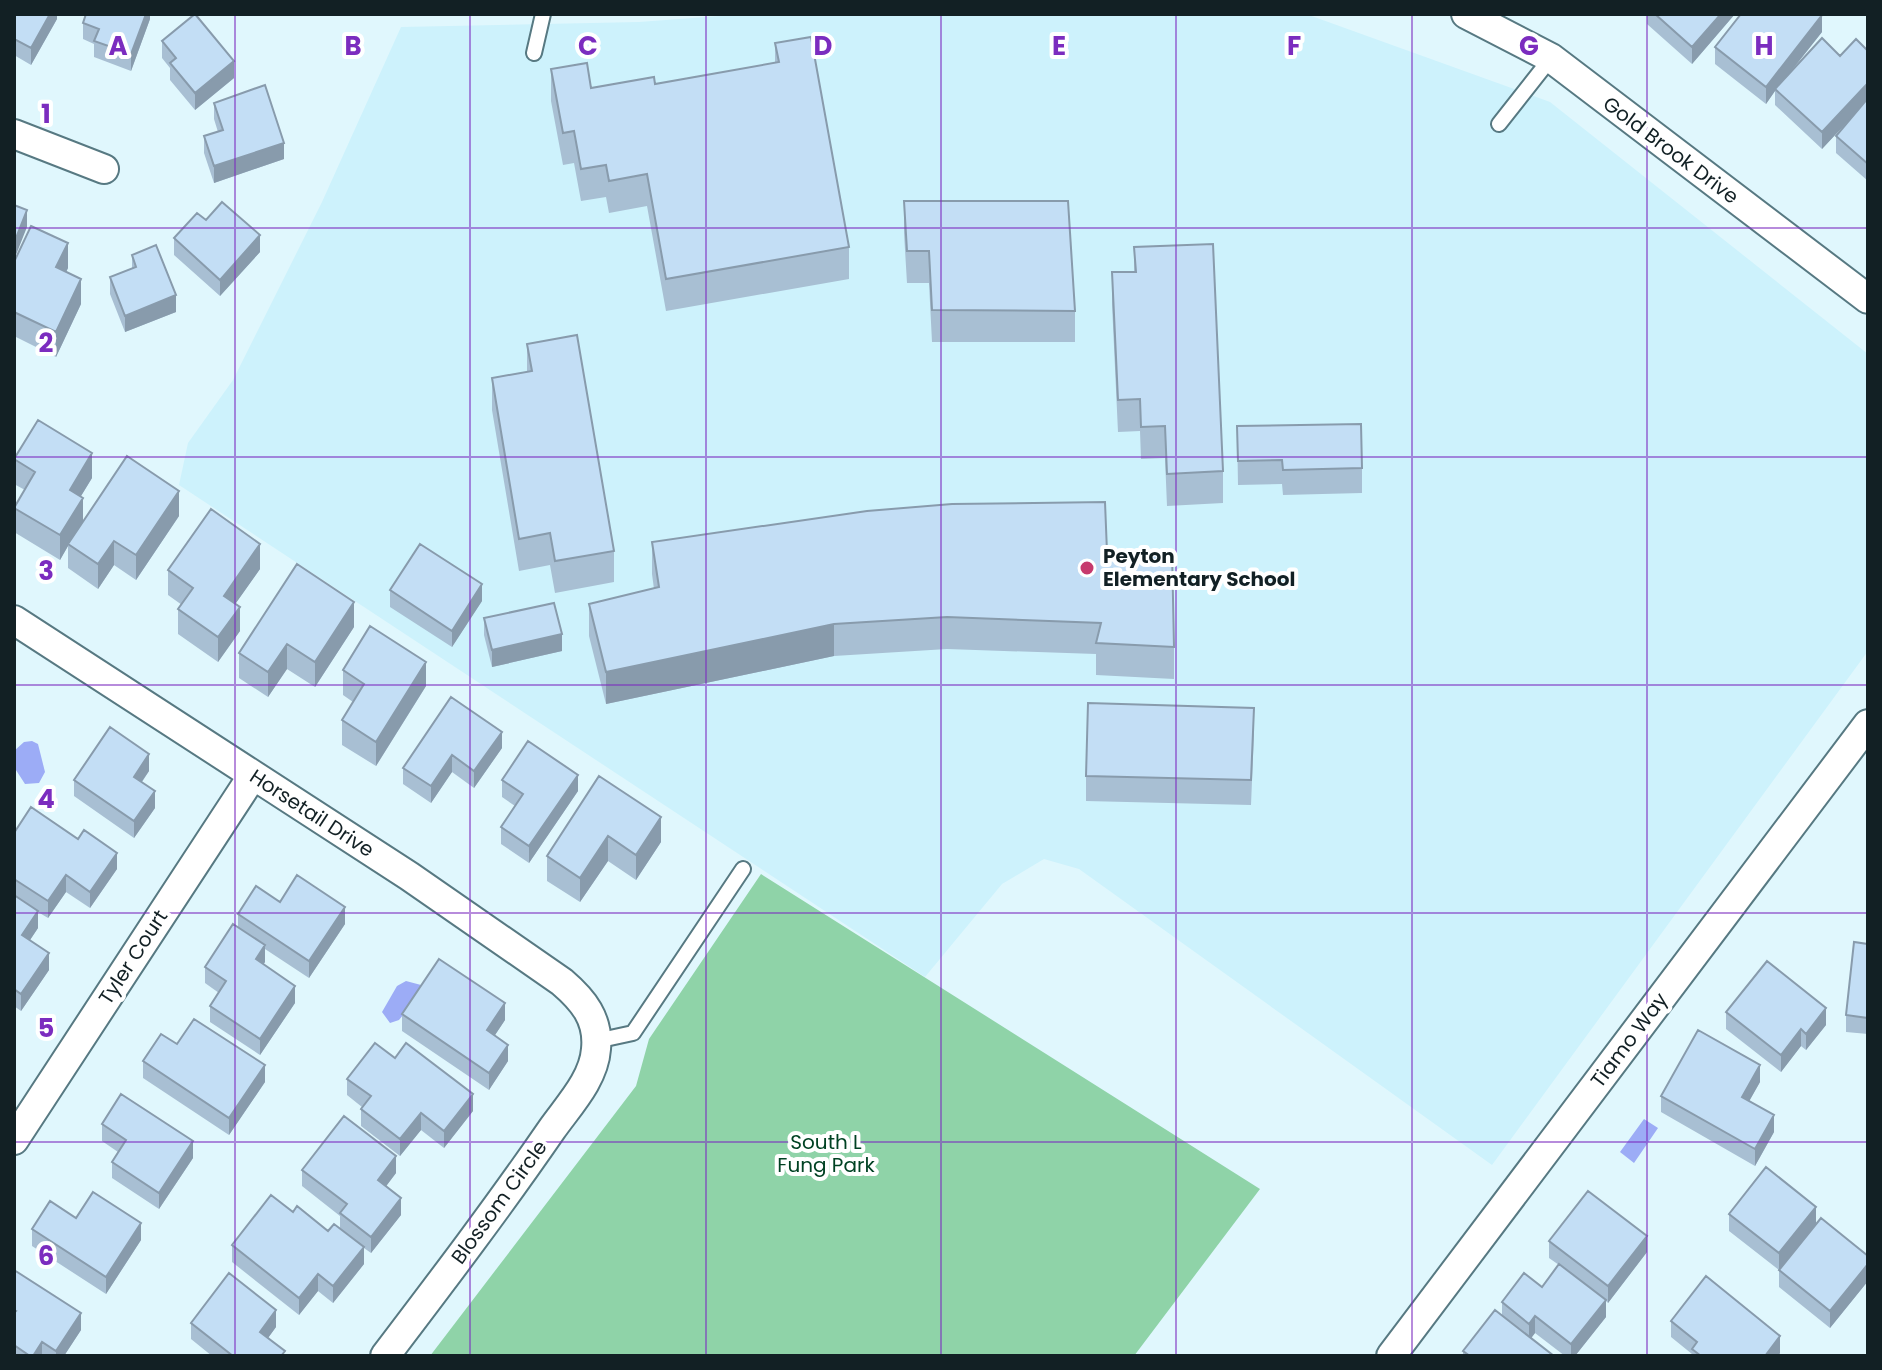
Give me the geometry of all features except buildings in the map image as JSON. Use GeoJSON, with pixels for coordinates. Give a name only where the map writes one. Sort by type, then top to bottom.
{"type":"FeatureCollection","features":[{"type":"Feature","properties":{"kind":"street","name":"Gold Brook Drive"},"geometry":{"type":"LineString","coordinates":[[1466,14],[1551,58],[1868,299]]}},
{"type":"Feature","properties":{"kind":"street"},"geometry":{"type":"LineString","coordinates":[[14,134],[104,169]]}},
{"type":"Feature","properties":{"kind":"street","name":"Horsetail Drive"},"geometry":{"type":"LineString","coordinates":[[14,620],[253,775],[562,982],[584,1000],[595,1032]]}},
{"type":"Feature","properties":{"kind":"street","name":"Tiamo Way"},"geometry":{"type":"LineString","coordinates":[[1391,1356],[1868,724]]}},
{"type":"Feature","properties":{"kind":"street","name":"Tyler Court"},"geometry":{"type":"LineString","coordinates":[[14,1140],[253,775]]}},
{"type":"Feature","properties":{"kind":"street","name":"Blossom Circle"},"geometry":{"type":"LineString","coordinates":[[385,1356],[524,1170],[591,1073],[595,1032]]}},
{"type":"Feature","properties":{"kind":"lane"},"geometry":{"type":"LineString","coordinates":[[534,53],[543,14]]}},
{"type":"Feature","properties":{"kind":"lane"},"geometry":{"type":"LineString","coordinates":[[1499,124],[1551,58]]}},
{"type":"Feature","properties":{"kind":"lane"},"geometry":{"type":"LineString","coordinates":[[595,1032],[633,1033],[743,869]]}},
{"type":"Feature","properties":{"kind":"shaded area","name":"Peyton Elementary School"},"geometry":{"type":"Polygon","coordinates":[[[746,14],[1306,14],[1550,102],[1868,354],[1868,651],[1492,1165],[1079,869],[1044,859],[1002,884],[925,977],[179,485],[188,443],[233,380],[322,202],[401,27],[639,22],[746,14]]]}},
{"type":"Feature","properties":{"kind":"green space","name":"South L Fung Park"},"geometry":{"type":"Polygon","coordinates":[[[761,874],[1260,1189],[1134,1356],[430,1356],[636,1086],[649,1039],[761,874]]]}},
{"type":"Feature","properties":{"kind":"water"},"geometry":{"type":"Polygon","coordinates":[[[24,742],[38,744],[45,772],[39,783],[25,784],[14,767],[14,751],[24,742]]]}},
{"type":"Feature","properties":{"kind":"water"},"geometry":{"type":"Polygon","coordinates":[[[406,981],[421,985],[423,990],[399,1020],[390,1023],[382,1012],[397,986],[406,981]]]}},
{"type":"Feature","properties":{"kind":"water"},"geometry":{"type":"Polygon","coordinates":[[[1644,1119],[1658,1128],[1634,1163],[1620,1152],[1644,1119]]]}},
{"type":"Feature","properties":{"kind":"place","name":"Peyton Elementary School"},"geometry":{"type":"Point","coordinates":[1087,568]}}]}
